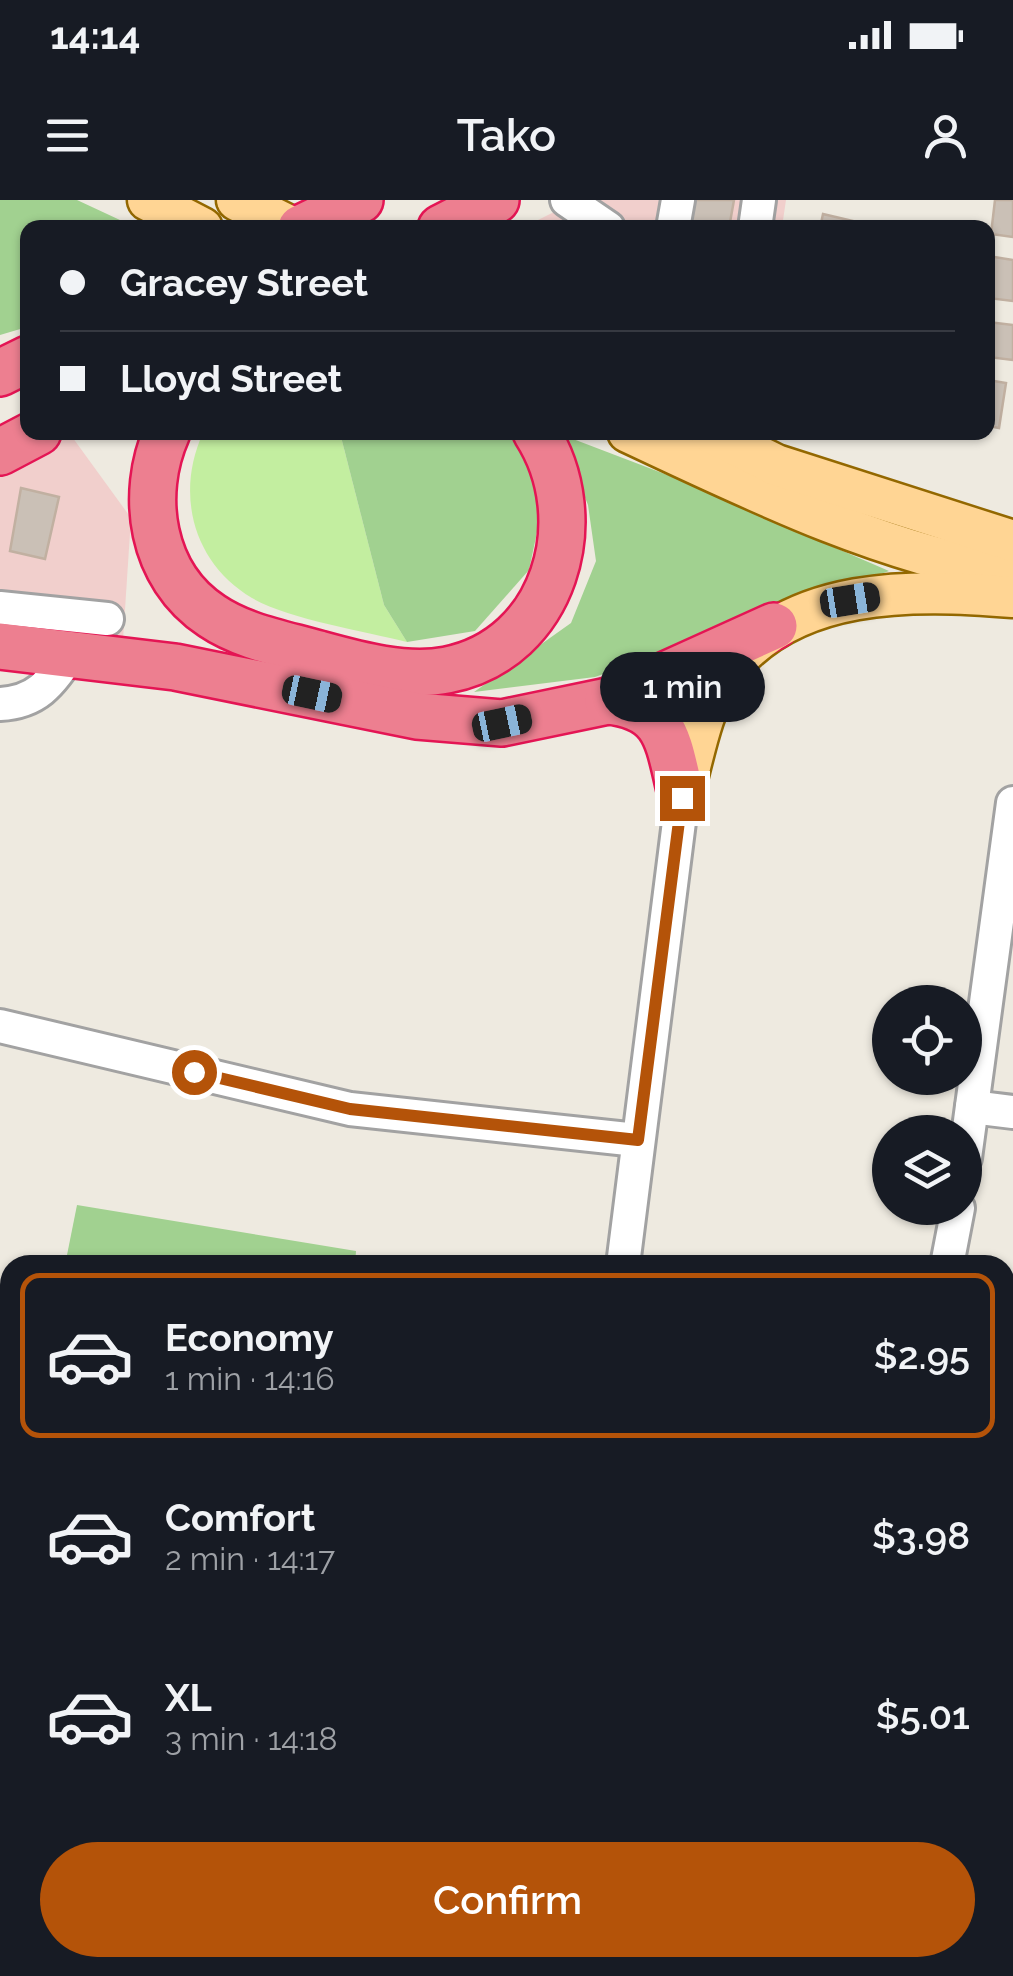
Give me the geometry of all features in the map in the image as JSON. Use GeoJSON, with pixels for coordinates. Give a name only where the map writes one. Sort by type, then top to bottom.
{"type":"FeatureCollection","features":[{"type":"Feature","properties":{"kind":"highway"},"geometry":{"type":"LineString","coordinates":[[318,220],[360,200]]}},
{"type":"Feature","properties":{"kind":"highway"},"geometry":{"type":"LineString","coordinates":[[457,220],[496,200]]}},
{"type":"Feature","properties":{"kind":"highway"},"geometry":{"type":"LineString","coordinates":[[0,452],[23,440]]}},
{"type":"Feature","properties":{"kind":"highway"},"geometry":{"type":"LineString","coordinates":[[164,440],[151,483],[152,510],[168,568],[187,596],[212,616],[242,631],[339,659],[412,673],[448,670],[477,660],[523,627],[544,598],[558,569],[563,532],[560,497],[539,440]]}},
{"type":"Feature","properties":{"kind":"highway"},"geometry":{"type":"LineString","coordinates":[[13,628],[70,654],[175,667],[434,718],[502,723],[608,700],[774,626]]}},
{"type":"Feature","properties":{"kind":"highway"},"geometry":{"type":"LineString","coordinates":[[608,700],[637,704],[662,727],[682,798]]}},
{"type":"Feature","properties":{"kind":"main road"},"geometry":{"type":"LineString","coordinates":[[148,200],[187,220]]}},
{"type":"Feature","properties":{"kind":"main road"},"geometry":{"type":"LineString","coordinates":[[237,200],[277,220]]}},
{"type":"Feature","properties":{"kind":"main road"},"geometry":{"type":"LineString","coordinates":[[645,440],[795,509],[948,564],[1013,576]]}},
{"type":"Feature","properties":{"kind":"main road"},"geometry":{"type":"LineString","coordinates":[[726,440],[776,465],[1013,540]]}},
{"type":"Feature","properties":{"kind":"main road"},"geometry":{"type":"LineString","coordinates":[[682,798],[722,678],[774,626],[850,600],[916,590],[1013,597]]}},
{"type":"Feature","properties":{"kind":"street"},"geometry":{"type":"LineString","coordinates":[[567,200],[596,220]]}},
{"type":"Feature","properties":{"kind":"street"},"geometry":{"type":"LineString","coordinates":[[13,628],[107,619]]}},
{"type":"Feature","properties":{"kind":"street"},"geometry":{"type":"LineString","coordinates":[[0,704],[21,703],[42,693],[70,654]]}},
{"type":"Feature","properties":{"kind":"street"},"geometry":{"type":"LineString","coordinates":[[623,1255],[682,798]]}},
{"type":"Feature","properties":{"kind":"street"},"geometry":{"type":"LineString","coordinates":[[971,1115],[1013,803]]}},
{"type":"Feature","properties":{"kind":"street"},"geometry":{"type":"LineString","coordinates":[[0,1026],[350,1109],[638,1140]]}},
{"type":"Feature","properties":{"kind":"street"},"geometry":{"type":"LineString","coordinates":[[972,1107],[1013,1112]]}},
{"type":"Feature","properties":{"kind":"street"},"geometry":{"type":"LineString","coordinates":[[949,1255],[955,1225]]}},
{"type":"Feature","properties":{"kind":"shaded area"},"geometry":{"type":"Polygon","coordinates":[[[578,200],[786,200],[783,220],[538,220],[578,200]]]}},
{"type":"Feature","properties":{"kind":"shaded area"},"geometry":{"type":"Polygon","coordinates":[[[60,440],[74,440],[131,518],[123,640],[0,626],[0,475],[60,440]]]}},
{"type":"Feature","properties":{"kind":"green space"},"geometry":{"type":"Polygon","coordinates":[[[0,200],[77,200],[120,220],[20,220],[20,329],[0,335],[0,200]]]}},
{"type":"Feature","properties":{"kind":"green space"},"geometry":{"type":"Polygon","coordinates":[[[201,440],[342,440],[384,605],[407,642],[286,612],[252,598],[232,583],[203,546],[195,525],[191,480],[201,440]]]}},
{"type":"Feature","properties":{"kind":"green space"},"geometry":{"type":"Polygon","coordinates":[[[342,440],[529,440],[543,504],[529,570],[475,631],[407,642],[384,605],[342,440]]]}},
{"type":"Feature","properties":{"kind":"green space"},"geometry":{"type":"Polygon","coordinates":[[[562,440],[576,440],[670,476],[889,571],[595,677],[474,692],[571,623],[596,561],[588,505],[562,440]]]}},
{"type":"Feature","properties":{"kind":"green space"},"geometry":{"type":"Polygon","coordinates":[[[77,1205],[356,1251],[356,1255],[67,1255],[77,1205]]]}},
{"type":"Feature","properties":{"kind":"building"},"geometry":{"type":"Polygon","coordinates":[[[689,200],[734,200],[730,220],[685,220],[689,200]]]}},
{"type":"Feature","properties":{"kind":"building"},"geometry":{"type":"Polygon","coordinates":[[[995,200],[1013,200],[1013,237],[995,235],[995,200]]]}},
{"type":"Feature","properties":{"kind":"building"},"geometry":{"type":"Polygon","coordinates":[[[823,214],[848,220],[822,220],[823,214]]]}},
{"type":"Feature","properties":{"kind":"building"},"geometry":{"type":"Polygon","coordinates":[[[995,257],[1013,260],[1013,301],[995,299],[995,257]]]}},
{"type":"Feature","properties":{"kind":"building"},"geometry":{"type":"Polygon","coordinates":[[[995,323],[1013,325],[1013,360],[995,358],[995,323]]]}},
{"type":"Feature","properties":{"kind":"building"},"geometry":{"type":"Polygon","coordinates":[[[995,381],[1006,383],[999,428],[995,427],[995,381]]]}},
{"type":"Feature","properties":{"kind":"building"},"geometry":{"type":"Polygon","coordinates":[[[21,488],[59,497],[45,559],[10,551],[21,488]]]}},
{"type":"Feature","properties":{"kind":"route"},"geometry":{"type":"LineString","coordinates":[[194,1072],[350,1109],[638,1140],[682,798]]}}]}
